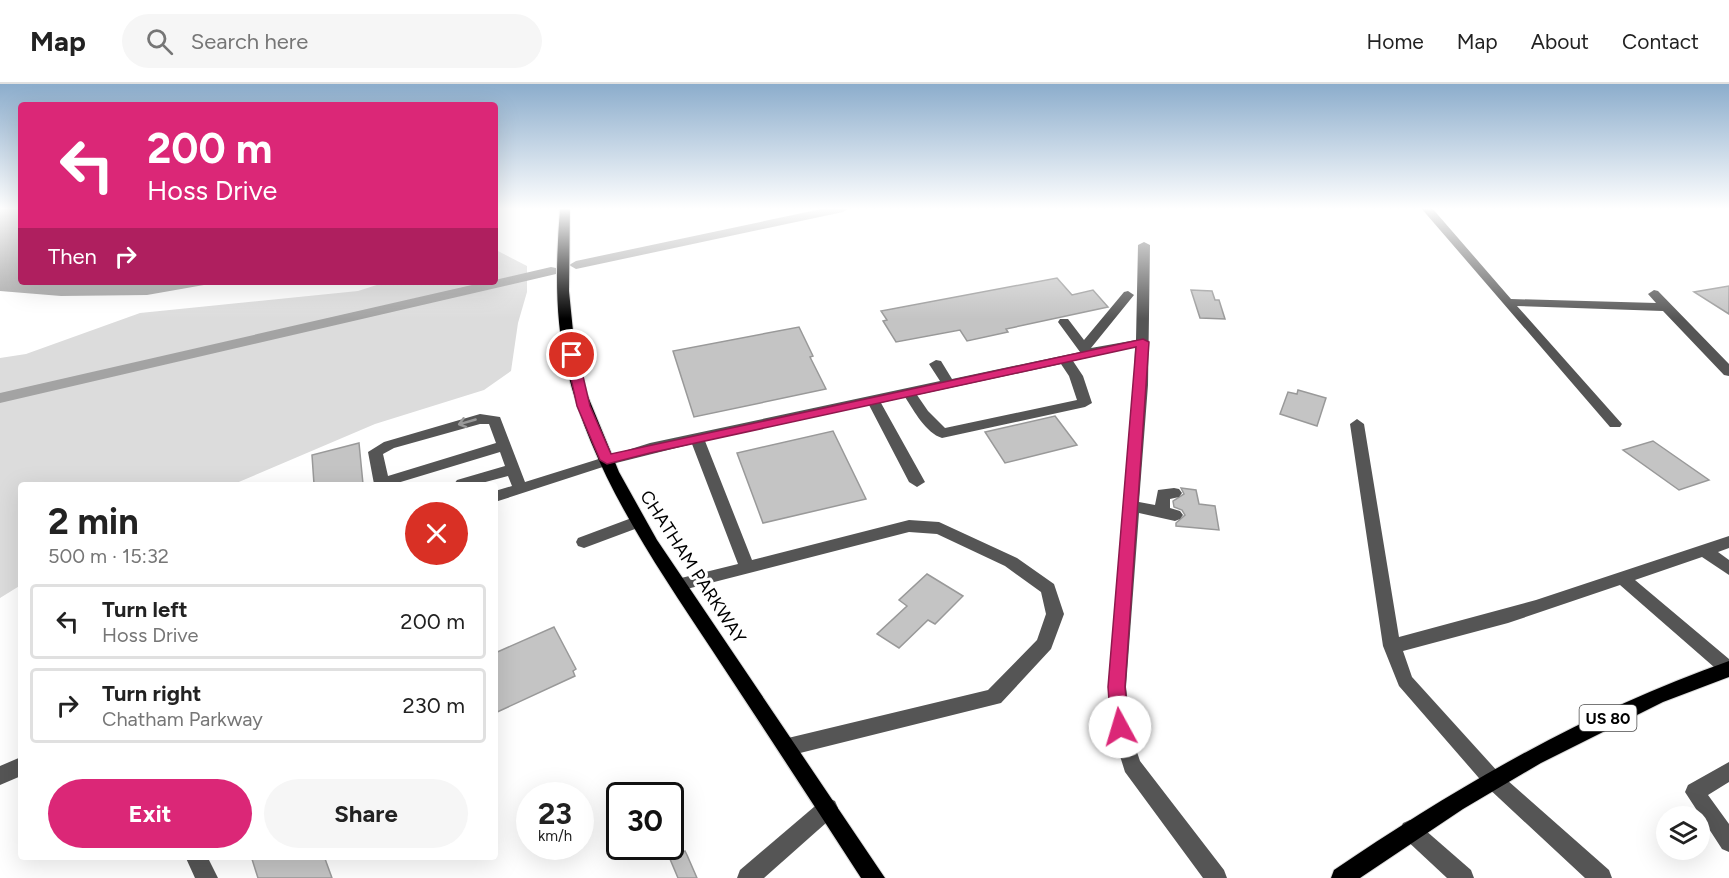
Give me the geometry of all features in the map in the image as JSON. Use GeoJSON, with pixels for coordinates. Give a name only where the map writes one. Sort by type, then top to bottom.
{"type":"FeatureCollection","features":[{"type":"Feature","properties":{"kind":"main road","name":"CHATHAM PARKWAY"},"geometry":{"type":"LineString","coordinates":[[564,245],[563,291],[568,341],[584,406],[607,460],[638,522],[874,878]]}},
{"type":"Feature","properties":{"kind":"main road","name":"US 80"},"geometry":{"type":"LineString","coordinates":[[1342,878],[1410,830],[1492,779],[1600,722],[1658,695],[1729,669]]}},
{"type":"Feature","properties":{"kind":"street"},"geometry":{"type":"LineString","coordinates":[[1144,245],[1143,335],[1117,708],[1125,748],[1142,781],[1216,878]]}},
{"type":"Feature","properties":{"kind":"street"},"geometry":{"type":"LineString","coordinates":[[1458,245],[1615,424]]}},
{"type":"Feature","properties":{"kind":"street"},"geometry":{"type":"LineString","coordinates":[[1654,294],[1729,372]]}},
{"type":"Feature","properties":{"kind":"street"},"geometry":{"type":"LineString","coordinates":[[1087,351],[1128,295]]}},
{"type":"Feature","properties":{"kind":"street"},"geometry":{"type":"LineString","coordinates":[[1510,305],[1516,301],[1527,301],[1666,307]]}},
{"type":"Feature","properties":{"kind":"street"},"geometry":{"type":"LineString","coordinates":[[1064,322],[1087,351]]}},
{"type":"Feature","properties":{"kind":"street"},"geometry":{"type":"LineString","coordinates":[[498,495],[607,460],[697,438],[1065,359],[1143,335]]}},
{"type":"Feature","properties":{"kind":"street"},"geometry":{"type":"LineString","coordinates":[[909,393],[923,414],[942,433],[1084,403],[1076,376],[1065,359]]}},
{"type":"Feature","properties":{"kind":"street"},"geometry":{"type":"LineString","coordinates":[[936,364],[948,384]]}},
{"type":"Feature","properties":{"kind":"street"},"geometry":{"type":"LineString","coordinates":[[873,400],[917,482]]}},
{"type":"Feature","properties":{"kind":"street"},"geometry":{"type":"LineString","coordinates":[[382,482],[375,452],[389,445],[480,419],[495,420],[519,488]]}},
{"type":"Feature","properties":{"kind":"street"},"geometry":{"type":"LineString","coordinates":[[1357,424],[1392,646],[1405,681],[1492,779],[1601,878]]}},
{"type":"Feature","properties":{"kind":"street"},"geometry":{"type":"LineString","coordinates":[[697,438],[747,567]]}},
{"type":"Feature","properties":{"kind":"street"},"geometry":{"type":"LineString","coordinates":[[388,482],[504,446]]}},
{"type":"Feature","properties":{"kind":"street"},"geometry":{"type":"LineString","coordinates":[[469,482],[513,469]]}},
{"type":"Feature","properties":{"kind":"street"},"geometry":{"type":"LineString","coordinates":[[1131,506],[1169,513],[1163,494],[1174,493]]}},
{"type":"Feature","properties":{"kind":"street"},"geometry":{"type":"LineString","coordinates":[[584,542],[638,522]]}},
{"type":"Feature","properties":{"kind":"street"},"geometry":{"type":"LineString","coordinates":[[679,585],[909,526],[939,528],[1011,562],[1048,589],[1055,614],[1045,644],[994,697],[788,747]]}},
{"type":"Feature","properties":{"kind":"street"},"geometry":{"type":"LineString","coordinates":[[1392,646],[1474,627],[1543,606],[1703,549],[1729,542]]}},
{"type":"Feature","properties":{"kind":"street"},"geometry":{"type":"LineString","coordinates":[[1703,549],[1729,569]]}},
{"type":"Feature","properties":{"kind":"street"},"geometry":{"type":"LineString","coordinates":[[1622,578],[1729,669]]}},
{"type":"Feature","properties":{"kind":"street"},"geometry":{"type":"LineString","coordinates":[[0,776],[18,767]]}},
{"type":"Feature","properties":{"kind":"street"},"geometry":{"type":"LineString","coordinates":[[1729,771],[1695,792],[1729,842]]}},
{"type":"Feature","properties":{"kind":"street"},"geometry":{"type":"LineString","coordinates":[[748,878],[828,808]]}},
{"type":"Feature","properties":{"kind":"street"},"geometry":{"type":"LineString","coordinates":[[1410,830],[1463,878]]}},
{"type":"Feature","properties":{"kind":"street"},"geometry":{"type":"LineString","coordinates":[[197,860],[207,878]]}},
{"type":"Feature","properties":{"kind":"shaded area"},"geometry":{"type":"Polygon","coordinates":[[[0,245],[18,245],[18,285],[204,285],[147,295],[61,296],[0,291],[0,245]]]}},
{"type":"Feature","properties":{"kind":"shaded area"},"geometry":{"type":"Polygon","coordinates":[[[498,251],[527,266],[527,292],[518,323],[511,371],[484,390],[375,424],[239,482],[18,482],[18,587],[0,598],[0,358],[26,354],[140,313],[358,291],[377,285],[498,285],[498,251]]]}},
{"type":"Feature","properties":{"kind":"building"},"geometry":{"type":"Polygon","coordinates":[[[1057,278],[1072,295],[1093,290],[1108,307],[1006,329],[1008,332],[967,341],[960,330],[896,342],[883,321],[887,320],[881,311],[1057,278]]]}},
{"type":"Feature","properties":{"kind":"building"},"geometry":{"type":"Polygon","coordinates":[[[1729,286],[1729,314],[1694,292],[1729,286]]]}},
{"type":"Feature","properties":{"kind":"building"},"geometry":{"type":"Polygon","coordinates":[[[1191,290],[1212,291],[1215,300],[1219,300],[1225,319],[1200,318],[1191,290]]]}},
{"type":"Feature","properties":{"kind":"building"},"geometry":{"type":"Polygon","coordinates":[[[799,327],[813,356],[810,357],[826,389],[694,417],[673,351],[799,327]]]}},
{"type":"Feature","properties":{"kind":"building"},"geometry":{"type":"Polygon","coordinates":[[[1298,390],[1326,398],[1317,426],[1280,414],[1288,392],[1297,394],[1298,390]]]}},
{"type":"Feature","properties":{"kind":"building"},"geometry":{"type":"Polygon","coordinates":[[[1055,416],[1077,445],[1005,463],[985,432],[1055,416]]]}},
{"type":"Feature","properties":{"kind":"building"},"geometry":{"type":"Polygon","coordinates":[[[833,431],[866,499],[763,523],[737,453],[833,431]]]}},
{"type":"Feature","properties":{"kind":"building"},"geometry":{"type":"Polygon","coordinates":[[[1653,441],[1709,480],[1679,490],[1623,450],[1653,441]]]}},
{"type":"Feature","properties":{"kind":"building"},"geometry":{"type":"Polygon","coordinates":[[[359,443],[363,482],[314,482],[312,455],[359,443]]]}},
{"type":"Feature","properties":{"kind":"building"},"geometry":{"type":"Polygon","coordinates":[[[1181,488],[1196,490],[1199,504],[1215,506],[1219,530],[1176,526],[1176,523],[1185,515],[1182,510],[1174,507],[1173,501],[1184,494],[1181,488]]]}},
{"type":"Feature","properties":{"kind":"building"},"geometry":{"type":"Polygon","coordinates":[[[927,574],[963,596],[935,624],[928,620],[899,648],[877,634],[907,606],[899,600],[927,574]]]}},
{"type":"Feature","properties":{"kind":"building"},"geometry":{"type":"Polygon","coordinates":[[[554,627],[576,669],[573,671],[575,676],[498,712],[498,652],[554,627]]]}},
{"type":"Feature","properties":{"kind":"building"},"geometry":{"type":"Polygon","coordinates":[[[684,852],[697,878],[678,878],[670,860],[684,860],[684,852]]]}},
{"type":"Feature","properties":{"kind":"building"},"geometry":{"type":"Polygon","coordinates":[[[252,860],[325,860],[332,878],[258,878],[252,860]]]}},
{"type":"Feature","properties":{"kind":"waterway"},"geometry":{"type":"LineString","coordinates":[[576,265],[669,245]]}},
{"type":"Feature","properties":{"kind":"waterway"},"geometry":{"type":"LineString","coordinates":[[498,283],[551,271]]}},
{"type":"Feature","properties":{"kind":"waterway"},"geometry":{"type":"LineString","coordinates":[[0,398],[490,285]]}},
{"type":"Feature","properties":{"kind":"route"},"geometry":{"type":"LineString","coordinates":[[572,355],[584,406],[607,460],[650,448],[1143,342],[1117,687],[1120,727]]}}]}
